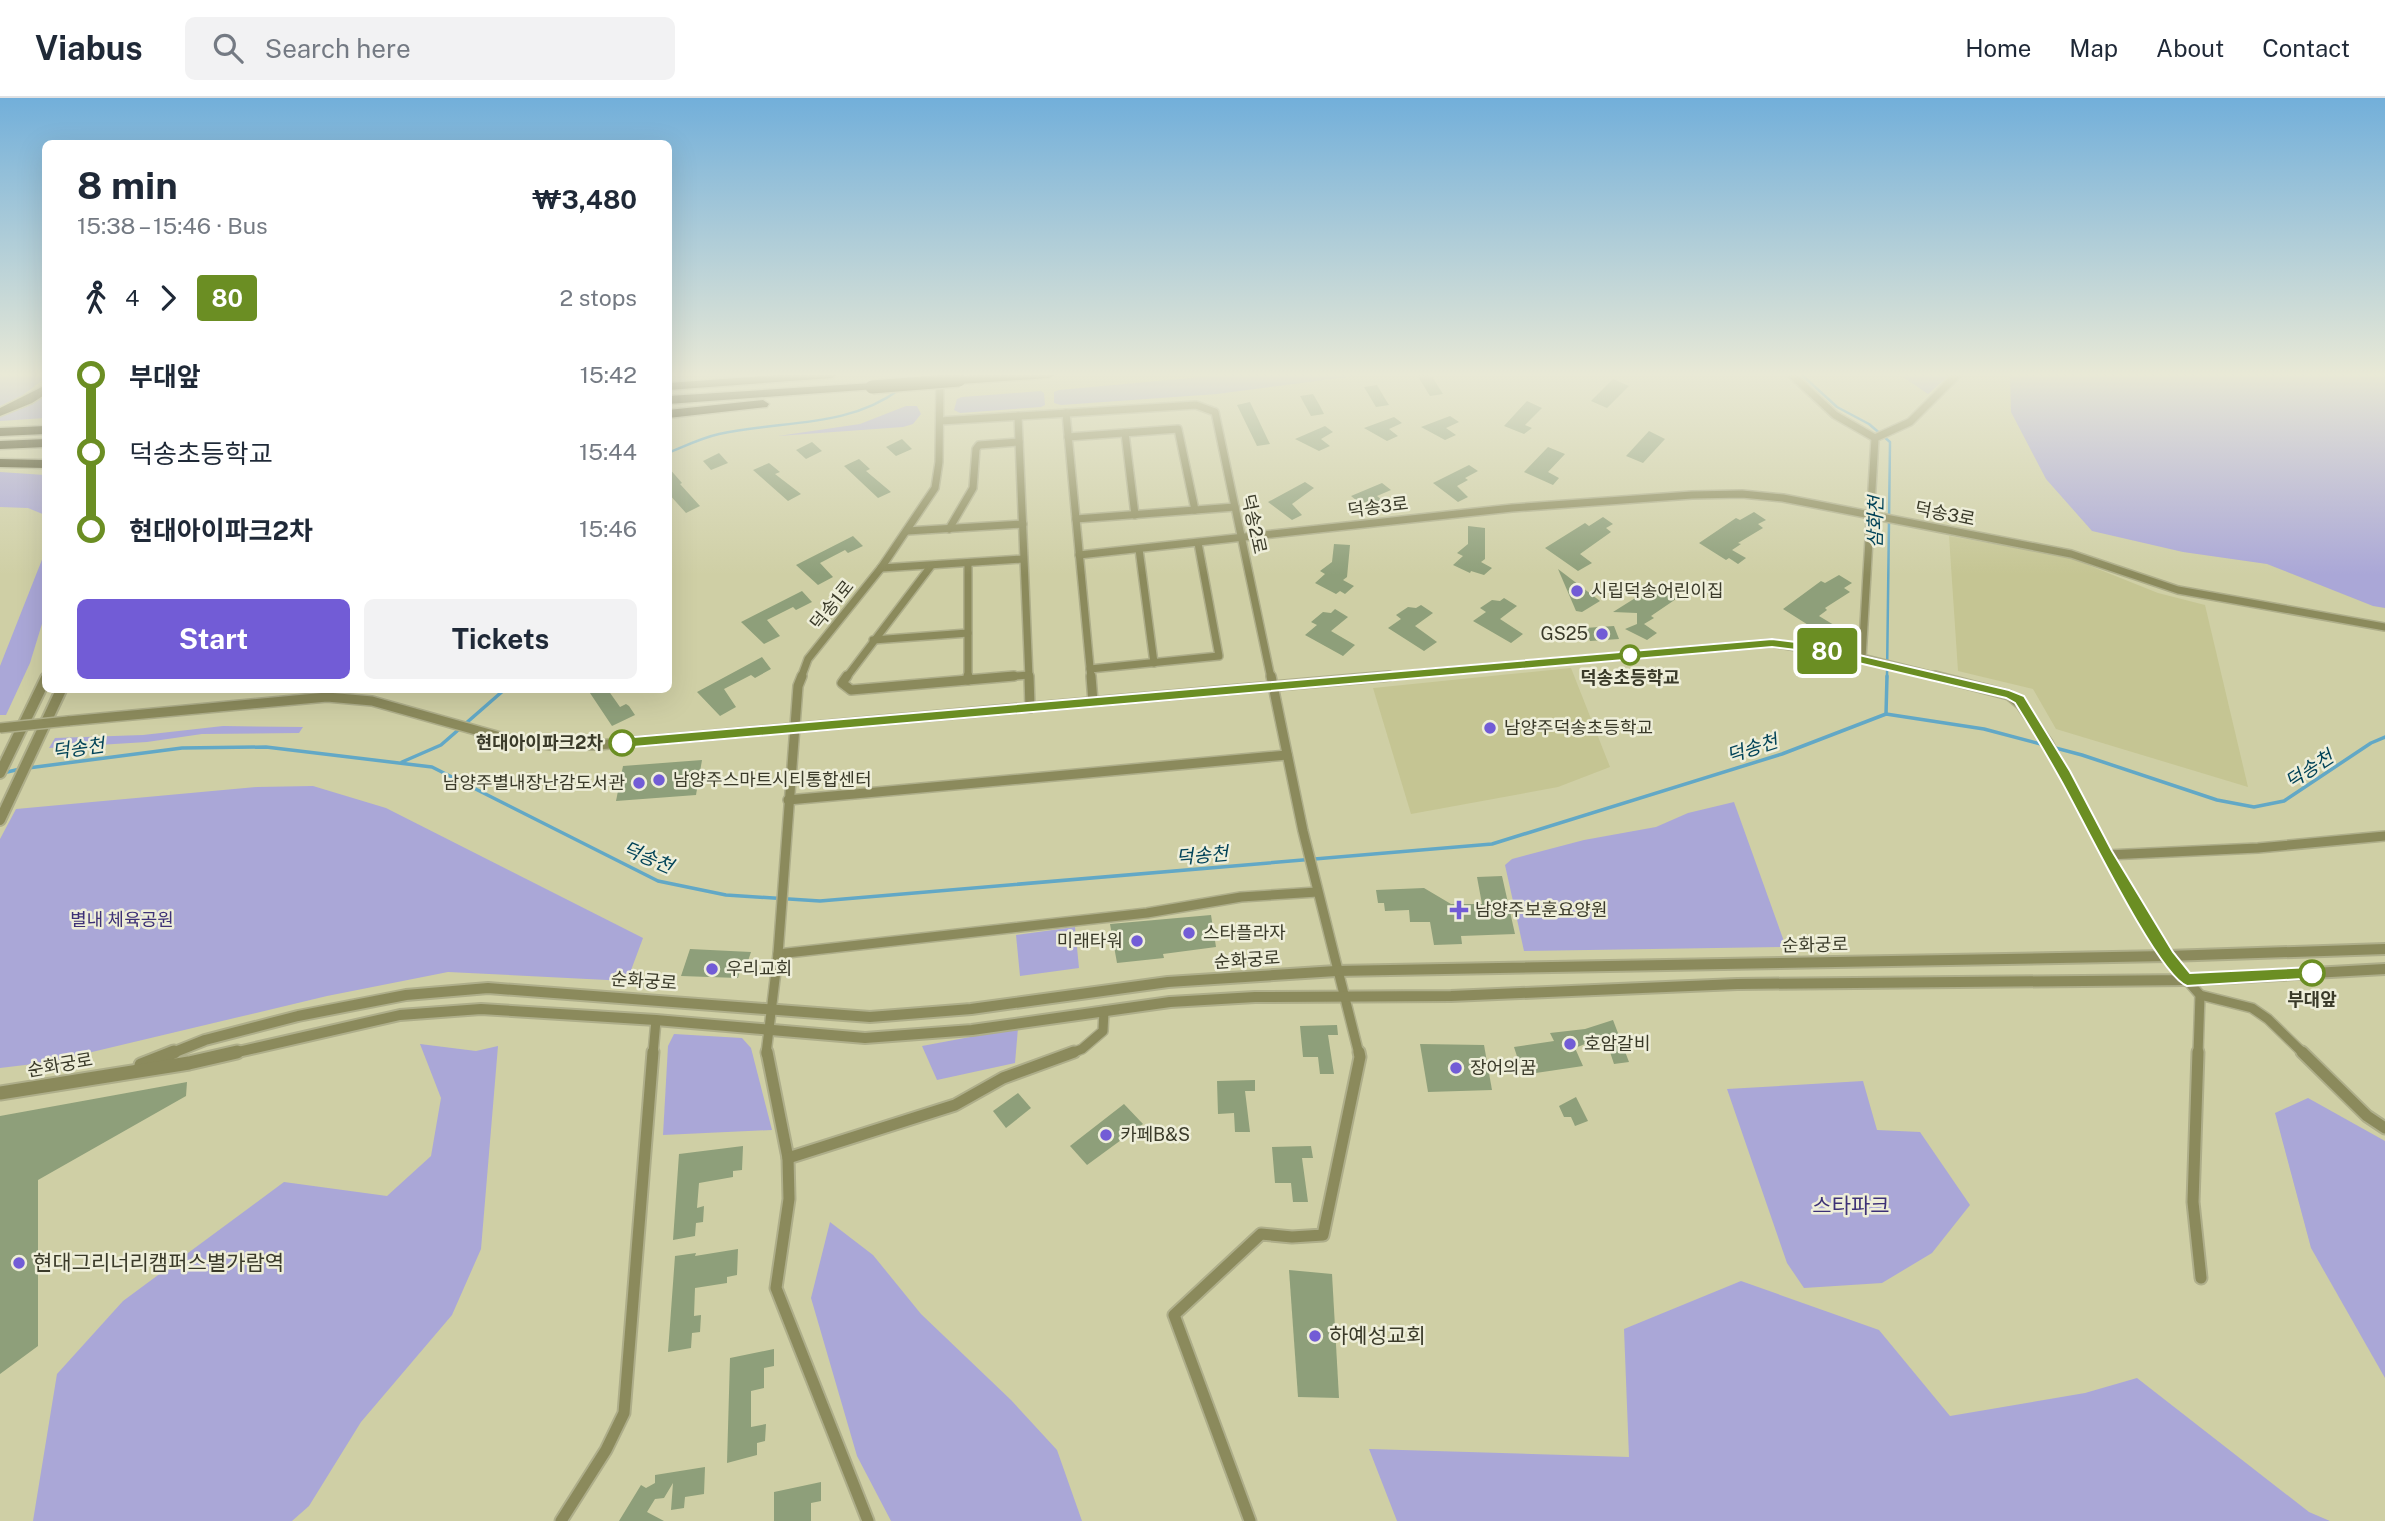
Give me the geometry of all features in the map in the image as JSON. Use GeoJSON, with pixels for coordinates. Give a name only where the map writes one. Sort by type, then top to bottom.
{"type":"FeatureCollection","features":[{"type":"Feature","properties":{"kind":"highway"},"geometry":{"type":"LineString","coordinates":[[0,446],[42,443]]}},
{"type":"Feature","properties":{"kind":"highway"},"geometry":{"type":"LineString","coordinates":[[0,463],[42,464]]}},
{"type":"Feature","properties":{"kind":"street","name":"덕송1로"},"geometry":{"type":"LineString","coordinates":[[778,954],[798,686],[808,659],[881,568],[934,488],[940,441]]}},
{"type":"Feature","properties":{"kind":"street"},"geometry":{"type":"LineString","coordinates":[[1068,441],[1093,702]]}},
{"type":"Feature","properties":{"kind":"street"},"geometry":{"type":"LineString","coordinates":[[1126,441],[1135,514]]}},
{"type":"Feature","properties":{"kind":"street"},"geometry":{"type":"LineString","coordinates":[[1181,441],[1195,510]]}},
{"type":"Feature","properties":{"kind":"street","name":"덕송2로"},"geometry":{"type":"LineString","coordinates":[[1221,441],[1317,892]]}},
{"type":"Feature","properties":{"kind":"street"},"geometry":{"type":"LineString","coordinates":[[1862,658],[1877,441]]}},
{"type":"Feature","properties":{"kind":"street"},"geometry":{"type":"LineString","coordinates":[[949,529],[973,488],[976,449],[979,445],[1019,442],[1030,708]]}},
{"type":"Feature","properties":{"kind":"street","name":"덕송3로"},"geometry":{"type":"LineString","coordinates":[[1079,555],[1512,508],[1742,494],[1783,498],[2071,554],[2178,590],[2385,627]]}},
{"type":"Feature","properties":{"kind":"street"},"geometry":{"type":"LineString","coordinates":[[1076,519],[1235,507]]}},
{"type":"Feature","properties":{"kind":"street"},"geometry":{"type":"LineString","coordinates":[[907,531],[1023,524]]}},
{"type":"Feature","properties":{"kind":"street"},"geometry":{"type":"LineString","coordinates":[[1090,669],[1219,656],[1198,543]]}},
{"type":"Feature","properties":{"kind":"street"},"geometry":{"type":"LineString","coordinates":[[1139,549],[1154,663]]}},
{"type":"Feature","properties":{"kind":"street"},"geometry":{"type":"LineString","coordinates":[[881,568],[1023,559]]}},
{"type":"Feature","properties":{"kind":"street"},"geometry":{"type":"LineString","coordinates":[[968,563],[968,680]]}},
{"type":"Feature","properties":{"kind":"street"},"geometry":{"type":"LineString","coordinates":[[931,566],[842,683],[851,690],[1029,675]]}},
{"type":"Feature","properties":{"kind":"street"},"geometry":{"type":"LineString","coordinates":[[873,640],[968,633]]}},
{"type":"Feature","properties":{"kind":"street"},"geometry":{"type":"LineString","coordinates":[[0,728],[327,697],[372,701],[481,731],[550,745],[598,745],[1772,643],[1862,658],[2009,695],[2026,707],[2107,855],[2167,956],[2200,995],[2252,1008],[2268,1019],[2367,1116],[2385,1128]]}},
{"type":"Feature","properties":{"kind":"street"},"geometry":{"type":"LineString","coordinates":[[0,773],[42,686]]}},
{"type":"Feature","properties":{"kind":"street"},"geometry":{"type":"LineString","coordinates":[[2,811],[60,693]]}},
{"type":"Feature","properties":{"kind":"street"},"geometry":{"type":"LineString","coordinates":[[0,765],[20,733]]}},
{"type":"Feature","properties":{"kind":"street"},"geometry":{"type":"LineString","coordinates":[[788,800],[1287,755]]}},
{"type":"Feature","properties":{"kind":"street"},"geometry":{"type":"LineString","coordinates":[[2107,855],[2258,848],[2385,836]]}},
{"type":"Feature","properties":{"kind":"street"},"geometry":{"type":"LineString","coordinates":[[868,1521],[776,1288],[789,1199],[788,1157],[766,1058],[778,954],[1147,913],[1241,897],[1317,892],[1360,1057],[1323,1235],[1292,1237],[1261,1234],[1215,1273],[1174,1315],[1250,1521]]}},
{"type":"Feature","properties":{"kind":"street","name":"순화궁로"},"geometry":{"type":"LineString","coordinates":[[126,1071],[205,1040],[298,1016],[406,995],[488,988],[870,1017],[971,1009],[1168,982],[1336,971],[2167,956],[2385,949]]}},
{"type":"Feature","properties":{"kind":"street","name":"순화궁로"},"geometry":{"type":"LineString","coordinates":[[0,1093],[190,1063],[400,1015],[481,1009],[656,1020],[865,1038],[972,1030],[1170,1002],[1243,998],[1343,998],[1737,984],[2187,979],[2385,969]]}},
{"type":"Feature","properties":{"kind":"street"},"geometry":{"type":"LineString","coordinates":[[2200,995],[2193,1202],[2201,1278]]}},
{"type":"Feature","properties":{"kind":"street"},"geometry":{"type":"LineString","coordinates":[[788,1157],[955,1105],[1003,1078],[1082,1049],[1103,1031],[1104,1011]]}},
{"type":"Feature","properties":{"kind":"street"},"geometry":{"type":"LineString","coordinates":[[561,1521],[606,1450],[624,1413],[656,1020]]}},
{"type":"Feature","properties":{"kind":"shaded area"},"geometry":{"type":"Polygon","coordinates":[[[1949,536],[2068,557],[2158,593],[2205,605],[2248,787],[2056,729],[2033,689],[1958,671],[1949,536]]]}},
{"type":"Feature","properties":{"kind":"shaded area","name":"남양주덕송초등학교"},"geometry":{"type":"Polygon","coordinates":[[[1571,668],[1610,767],[1558,787],[1411,814],[1373,688],[1571,668]]]}},
{"type":"Feature","properties":{"kind":"green space"},"geometry":{"type":"Polygon","coordinates":[[[2026,441],[2385,441],[2385,608],[2373,606],[2267,564],[2183,552],[2092,531],[2046,479],[2026,441]]]}},
{"type":"Feature","properties":{"kind":"green space"},"geometry":{"type":"Polygon","coordinates":[[[0,472],[42,475],[42,514],[28,508],[0,507],[0,472]]]}},
{"type":"Feature","properties":{"kind":"green space"},"geometry":{"type":"Polygon","coordinates":[[[42,560],[42,624],[30,663],[6,715],[0,715],[0,666],[42,560]]]}},
{"type":"Feature","properties":{"kind":"green space"},"geometry":{"type":"Polygon","coordinates":[[[223,726],[303,727],[299,733],[202,734],[147,742],[49,748],[55,738],[143,735],[223,726]]]}},
{"type":"Feature","properties":{"kind":"green space","name":"별내 체육공원"},"geometry":{"type":"Polygon","coordinates":[[[313,786],[386,808],[643,938],[627,981],[448,972],[327,996],[50,1062],[0,1068],[0,839],[16,809],[257,787],[313,786]]]}},
{"type":"Feature","properties":{"kind":"green space"},"geometry":{"type":"Polygon","coordinates":[[[1734,802],[1786,947],[1524,951],[1505,865],[1512,859],[1584,840],[1656,827],[1688,813],[1734,802]]]}},
{"type":"Feature","properties":{"kind":"green space"},"geometry":{"type":"Polygon","coordinates":[[[1075,927],[1079,968],[1020,976],[1016,935],[1075,927]]]}},
{"type":"Feature","properties":{"kind":"green space"},"geometry":{"type":"Polygon","coordinates":[[[1018,1028],[1015,1063],[937,1080],[922,1046],[1018,1028]]]}},
{"type":"Feature","properties":{"kind":"green space"},"geometry":{"type":"Polygon","coordinates":[[[674,1034],[742,1038],[751,1048],[772,1130],[663,1135],[668,1046],[674,1034]]]}},
{"type":"Feature","properties":{"kind":"green space"},"geometry":{"type":"Polygon","coordinates":[[[420,1044],[476,1051],[498,1046],[481,1249],[452,1315],[361,1422],[309,1506],[292,1521],[33,1521],[57,1374],[123,1301],[284,1182],[387,1196],[431,1156],[441,1098],[420,1044]]]}},
{"type":"Feature","properties":{"kind":"green space","name":"스타파크"},"geometry":{"type":"Polygon","coordinates":[[[1863,1081],[1877,1130],[1920,1132],[1970,1205],[1932,1253],[1882,1283],[1804,1288],[1787,1263],[1727,1089],[1863,1081]]]}},
{"type":"Feature","properties":{"kind":"green space"},"geometry":{"type":"Polygon","coordinates":[[[2308,1098],[2385,1141],[2385,1378],[2311,1248],[2275,1113],[2308,1098]]]}},
{"type":"Feature","properties":{"kind":"green space"},"geometry":{"type":"Polygon","coordinates":[[[830,1222],[873,1255],[921,1314],[1011,1400],[1057,1450],[1082,1521],[891,1521],[857,1456],[811,1298],[830,1222]]]}},
{"type":"Feature","properties":{"kind":"green space"},"geometry":{"type":"Polygon","coordinates":[[[1741,1281],[1879,1330],[1950,1416],[2085,1393],[2137,1378],[2309,1512],[2330,1521],[1397,1521],[1369,1449],[1629,1457],[1624,1329],[1741,1281]]]}},
{"type":"Feature","properties":{"kind":"building"},"geometry":{"type":"Polygon","coordinates":[[[904,441],[912,449],[896,456],[886,447],[904,441]]]}},
{"type":"Feature","properties":{"kind":"building"},"geometry":{"type":"Polygon","coordinates":[[[1255,441],[1269,441],[1270,444],[1257,446],[1255,441]]]}},
{"type":"Feature","properties":{"kind":"building"},"geometry":{"type":"Polygon","coordinates":[[[1300,441],[1324,441],[1330,446],[1319,451],[1300,441]]]}},
{"type":"Feature","properties":{"kind":"building"},"geometry":{"type":"Polygon","coordinates":[[[1639,441],[1663,441],[1643,463],[1626,456],[1639,441]]]}},
{"type":"Feature","properties":{"kind":"building"},"geometry":{"type":"Polygon","coordinates":[[[812,442],[822,451],[806,459],[796,450],[812,442]]]}},
{"type":"Feature","properties":{"kind":"building"},"geometry":{"type":"Polygon","coordinates":[[[1548,447],[1565,454],[1548,472],[1559,478],[1553,485],[1524,472],[1548,447]]]}},
{"type":"Feature","properties":{"kind":"building"},"geometry":{"type":"Polygon","coordinates":[[[719,453],[728,463],[711,470],[703,461],[719,453]]]}},
{"type":"Feature","properties":{"kind":"building"},"geometry":{"type":"Polygon","coordinates":[[[859,459],[870,469],[866,471],[891,492],[878,498],[844,466],[859,459]]]}},
{"type":"Feature","properties":{"kind":"building"},"geometry":{"type":"Polygon","coordinates":[[[769,463],[780,472],[775,474],[801,494],[788,501],[753,470],[769,463]]]}},
{"type":"Feature","properties":{"kind":"building"},"geometry":{"type":"Polygon","coordinates":[[[1469,465],[1478,471],[1457,486],[1468,497],[1458,502],[1433,483],[1469,465]]]}},
{"type":"Feature","properties":{"kind":"building"},"geometry":{"type":"Polygon","coordinates":[[[672,472],[700,506],[686,513],[672,497],[672,472]]]}},
{"type":"Feature","properties":{"kind":"building"},"geometry":{"type":"Polygon","coordinates":[[[1305,482],[1314,488],[1292,504],[1302,515],[1292,520],[1268,502],[1305,482]]]}},
{"type":"Feature","properties":{"kind":"building"},"geometry":{"type":"Polygon","coordinates":[[[1382,483],[1391,490],[1377,496],[1387,504],[1375,510],[1351,496],[1382,483]]]}},
{"type":"Feature","properties":{"kind":"building"},"geometry":{"type":"Polygon","coordinates":[[[1754,512],[1766,520],[1758,524],[1763,528],[1738,543],[1741,544],[1732,550],[1746,558],[1738,564],[1729,558],[1726,560],[1699,543],[1736,518],[1740,520],[1754,512]]]}},
{"type":"Feature","properties":{"kind":"building"},"geometry":{"type":"Polygon","coordinates":[[[1603,517],[1613,524],[1606,528],[1611,532],[1580,554],[1592,563],[1578,571],[1545,548],[1585,523],[1589,526],[1603,517]]]}},
{"type":"Feature","properties":{"kind":"building"},"geometry":{"type":"Polygon","coordinates":[[[1468,526],[1485,528],[1485,559],[1481,562],[1492,568],[1484,575],[1471,571],[1470,573],[1453,565],[1463,556],[1457,553],[1468,544],[1468,526]]]}},
{"type":"Feature","properties":{"kind":"building"},"geometry":{"type":"Polygon","coordinates":[[[853,536],[863,546],[848,553],[845,550],[820,563],[833,577],[818,585],[796,565],[853,536]]]}},
{"type":"Feature","properties":{"kind":"building"},"geometry":{"type":"Polygon","coordinates":[[[1334,544],[1350,545],[1347,577],[1343,580],[1354,586],[1345,594],[1340,591],[1336,594],[1315,583],[1325,574],[1320,571],[1332,562],[1334,544]]]}},
{"type":"Feature","properties":{"kind":"building","name":"시립덕송어린이집"},"geometry":{"type":"Polygon","coordinates":[[[1558,569],[1600,601],[1582,612],[1576,611],[1558,569]]]}},
{"type":"Feature","properties":{"kind":"building"},"geometry":{"type":"Polygon","coordinates":[[[1839,575],[1852,583],[1844,588],[1850,592],[1825,608],[1827,610],[1819,616],[1834,625],[1826,632],[1816,626],[1813,628],[1783,609],[1821,581],[1825,583],[1839,575]]]}},
{"type":"Feature","properties":{"kind":"building"},"geometry":{"type":"Polygon","coordinates":[[[1667,583],[1678,590],[1670,595],[1676,599],[1644,624],[1657,633],[1647,640],[1625,629],[1637,624],[1637,613],[1613,612],[1648,590],[1653,593],[1667,583]]]}},
{"type":"Feature","properties":{"kind":"building"},"geometry":{"type":"Polygon","coordinates":[[[802,591],[812,602],[796,610],[793,607],[767,620],[780,636],[764,644],[741,622],[802,591]]]}},
{"type":"Feature","properties":{"kind":"building"},"geometry":{"type":"Polygon","coordinates":[[[1504,598],[1517,606],[1500,619],[1523,634],[1511,643],[1473,621],[1486,612],[1480,608],[1492,600],[1500,601],[1504,598]]]}},
{"type":"Feature","properties":{"kind":"building"},"geometry":{"type":"Polygon","coordinates":[[[1421,605],[1433,613],[1415,626],[1437,642],[1424,651],[1388,628],[1401,619],[1396,615],[1408,607],[1416,608],[1421,605]]]}},
{"type":"Feature","properties":{"kind":"building"},"geometry":{"type":"Polygon","coordinates":[[[1335,609],[1348,617],[1331,631],[1355,645],[1343,656],[1305,635],[1317,625],[1311,622],[1323,612],[1331,613],[1335,609]]]}},
{"type":"Feature","properties":{"kind":"building","name":"GS25"},"geometry":{"type":"Polygon","coordinates":[[[1614,626],[1619,639],[1590,641],[1585,628],[1614,626]]]}},
{"type":"Feature","properties":{"kind":"building"},"geometry":{"type":"Polygon","coordinates":[[[762,657],[771,669],[755,678],[751,675],[724,689],[736,707],[720,716],[697,692],[762,657]]]}},
{"type":"Feature","properties":{"kind":"building"},"geometry":{"type":"Polygon","coordinates":[[[590,693],[610,693],[620,707],[626,704],[635,715],[612,726],[590,693]]]}},
{"type":"Feature","properties":{"kind":"building","name":"남양주스마트시티통합센터"},"geometry":{"type":"Polygon","coordinates":[[[702,760],[696,795],[616,801],[623,766],[702,760]]]}},
{"type":"Feature","properties":{"kind":"building","name":"남양주보훈요양원"},"geometry":{"type":"Polygon","coordinates":[[[1502,876],[1515,934],[1461,936],[1462,944],[1434,945],[1430,922],[1410,922],[1409,910],[1385,911],[1384,903],[1378,903],[1376,890],[1424,888],[1451,904],[1482,904],[1477,877],[1502,876]]]}},
{"type":"Feature","properties":{"kind":"building"},"geometry":{"type":"Polygon","coordinates":[[[1211,915],[1216,947],[1163,954],[1164,958],[1117,963],[1110,924],[1211,915]]]}},
{"type":"Feature","properties":{"kind":"building","name":"우리교회"},"geometry":{"type":"Polygon","coordinates":[[[690,949],[751,952],[748,961],[743,961],[738,978],[681,976],[690,949]]]}},
{"type":"Feature","properties":{"kind":"building"},"geometry":{"type":"Polygon","coordinates":[[[1613,1020],[1629,1062],[1614,1064],[1608,1046],[1590,1042],[1575,1048],[1583,1066],[1523,1075],[1514,1047],[1554,1041],[1550,1033],[1585,1029],[1613,1020]]]}},
{"type":"Feature","properties":{"kind":"building"},"geometry":{"type":"Polygon","coordinates":[[[1337,1025],[1338,1035],[1328,1035],[1334,1074],[1320,1074],[1318,1057],[1303,1057],[1300,1026],[1337,1025]]]}},
{"type":"Feature","properties":{"kind":"building","name":"장어의꿈"},"geometry":{"type":"Polygon","coordinates":[[[1420,1044],[1484,1045],[1492,1090],[1428,1092],[1420,1044]]]}},
{"type":"Feature","properties":{"kind":"building"},"geometry":{"type":"Polygon","coordinates":[[[1255,1080],[1255,1091],[1245,1091],[1250,1132],[1235,1132],[1234,1113],[1218,1114],[1217,1081],[1255,1080]]]}},
{"type":"Feature","properties":{"kind":"building","name":"현대그리너리캠퍼스별가람역"},"geometry":{"type":"Polygon","coordinates":[[[187,1082],[186,1096],[38,1180],[38,1346],[0,1374],[0,1116],[187,1082]]]}},
{"type":"Feature","properties":{"kind":"building"},"geometry":{"type":"Polygon","coordinates":[[[1018,1093],[1031,1108],[1006,1128],[993,1111],[1018,1093]]]}},
{"type":"Feature","properties":{"kind":"building"},"geometry":{"type":"Polygon","coordinates":[[[1576,1097],[1588,1121],[1575,1126],[1571,1117],[1564,1117],[1559,1106],[1576,1097]]]}},
{"type":"Feature","properties":{"kind":"building","name":"카페B&S"},"geometry":{"type":"Polygon","coordinates":[[[1124,1104],[1143,1124],[1087,1165],[1070,1146],[1124,1104]]]}},
{"type":"Feature","properties":{"kind":"building"},"geometry":{"type":"Polygon","coordinates":[[[743,1146],[742,1170],[733,1171],[733,1177],[699,1183],[697,1208],[704,1206],[703,1222],[696,1223],[695,1236],[673,1240],[679,1154],[743,1146]]]}},
{"type":"Feature","properties":{"kind":"building"},"geometry":{"type":"Polygon","coordinates":[[[1311,1146],[1313,1158],[1302,1158],[1308,1202],[1293,1202],[1291,1183],[1275,1183],[1272,1147],[1311,1146]]]}},
{"type":"Feature","properties":{"kind":"building"},"geometry":{"type":"Polygon","coordinates":[[[738,1249],[737,1275],[727,1277],[727,1283],[695,1288],[694,1316],[701,1315],[700,1332],[692,1333],[691,1348],[668,1352],[675,1256],[696,1253],[695,1256],[738,1249]]]}},
{"type":"Feature","properties":{"kind":"building","name":"하예성교회"},"geometry":{"type":"Polygon","coordinates":[[[1289,1270],[1332,1274],[1339,1398],[1298,1397],[1289,1270]]]}},
{"type":"Feature","properties":{"kind":"building"},"geometry":{"type":"Polygon","coordinates":[[[774,1349],[774,1366],[764,1368],[764,1388],[751,1391],[751,1427],[766,1424],[765,1441],[757,1443],[757,1455],[727,1463],[730,1358],[774,1349]]]}},
{"type":"Feature","properties":{"kind":"building"},"geometry":{"type":"Polygon","coordinates":[[[705,1467],[704,1494],[685,1497],[684,1508],[671,1510],[673,1483],[664,1498],[655,1499],[647,1512],[664,1521],[619,1521],[641,1485],[646,1488],[655,1483],[655,1475],[705,1467]]]}},
{"type":"Feature","properties":{"kind":"building"},"geometry":{"type":"Polygon","coordinates":[[[821,1482],[821,1501],[811,1503],[811,1521],[774,1521],[774,1492],[821,1482]]]}},
{"type":"Feature","properties":{"kind":"waterway"},"geometry":{"type":"LineString","coordinates":[[672,451],[696,441]]}},
{"type":"Feature","properties":{"kind":"waterway","name":"삼화천"},"geometry":{"type":"LineString","coordinates":[[1887,678],[1889,441]]}},
{"type":"Feature","properties":{"kind":"waterway","name":"삼화천"},"geometry":{"type":"LineString","coordinates":[[1886,714],[1887,676]]}},
{"type":"Feature","properties":{"kind":"waterway"},"geometry":{"type":"LineString","coordinates":[[402,762],[441,745],[501,693]]}},
{"type":"Feature","properties":{"kind":"waterway","name":"덕송천"},"geometry":{"type":"LineString","coordinates":[[28,768],[182,748],[266,747],[432,767],[658,881],[726,895],[820,901],[1492,844],[1782,754],[1886,714]]}},
{"type":"Feature","properties":{"kind":"waterway","name":"덕송천"},"geometry":{"type":"LineString","coordinates":[[1886,714],[1984,729],[2082,755],[2217,800],[2254,807],[2284,801],[2371,743],[2385,737]]}},
{"type":"Feature","properties":{"kind":"waterway","name":"덕송천"},"geometry":{"type":"LineString","coordinates":[[3,773],[20,769]]}},
{"type":"Feature","properties":{"kind":"bus line","name":"80"},"geometry":{"type":"LineString","coordinates":[[622,743],[1772,643],[1812,648],[1862,658],[2009,695],[2019,700],[2029,712],[2107,855],[2167,956],[2187,979],[2312,973]]}},
{"type":"Feature","properties":{"kind":"place","name":"시립덕송어린이집"},"geometry":{"type":"Point","coordinates":[1577,591]}},
{"type":"Feature","properties":{"kind":"place","name":"GS25"},"geometry":{"type":"Point","coordinates":[1602,634]}},
{"type":"Feature","properties":{"kind":"place","name":"덕송초등학교"},"geometry":{"type":"Point","coordinates":[1630,655]}},
{"type":"Feature","properties":{"kind":"place","name":"남양주덕송초등학교"},"geometry":{"type":"Point","coordinates":[1490,728]}},
{"type":"Feature","properties":{"kind":"place","name":"현대아이파크2차"},"geometry":{"type":"Point","coordinates":[622,743]}},
{"type":"Feature","properties":{"kind":"place","name":"남양주스마트시티통합센터"},"geometry":{"type":"Point","coordinates":[659,780]}},
{"type":"Feature","properties":{"kind":"place","name":"남양주별내장난감도서관"},"geometry":{"type":"Point","coordinates":[639,783]}},
{"type":"Feature","properties":{"kind":"place","name":"남양주보훈요양원"},"geometry":{"type":"Point","coordinates":[1459,910]}},
{"type":"Feature","properties":{"kind":"place","name":"스타플라자"},"geometry":{"type":"Point","coordinates":[1189,933]}},
{"type":"Feature","properties":{"kind":"place","name":"미래타워"},"geometry":{"type":"Point","coordinates":[1137,941]}},
{"type":"Feature","properties":{"kind":"place","name":"우리교회"},"geometry":{"type":"Point","coordinates":[712,969]}},
{"type":"Feature","properties":{"kind":"place","name":"부대앞"},"geometry":{"type":"Point","coordinates":[2312,973]}},
{"type":"Feature","properties":{"kind":"place","name":"호암갈비"},"geometry":{"type":"Point","coordinates":[1570,1044]}},
{"type":"Feature","properties":{"kind":"place","name":"장어의꿈"},"geometry":{"type":"Point","coordinates":[1456,1068]}},
{"type":"Feature","properties":{"kind":"place","name":"카페B&S"},"geometry":{"type":"Point","coordinates":[1106,1135]}},
{"type":"Feature","properties":{"kind":"place","name":"현대그리너리캠퍼스별가람역"},"geometry":{"type":"Point","coordinates":[19,1263]}},
{"type":"Feature","properties":{"kind":"place","name":"하예성교회"},"geometry":{"type":"Point","coordinates":[1315,1336]}}]}
